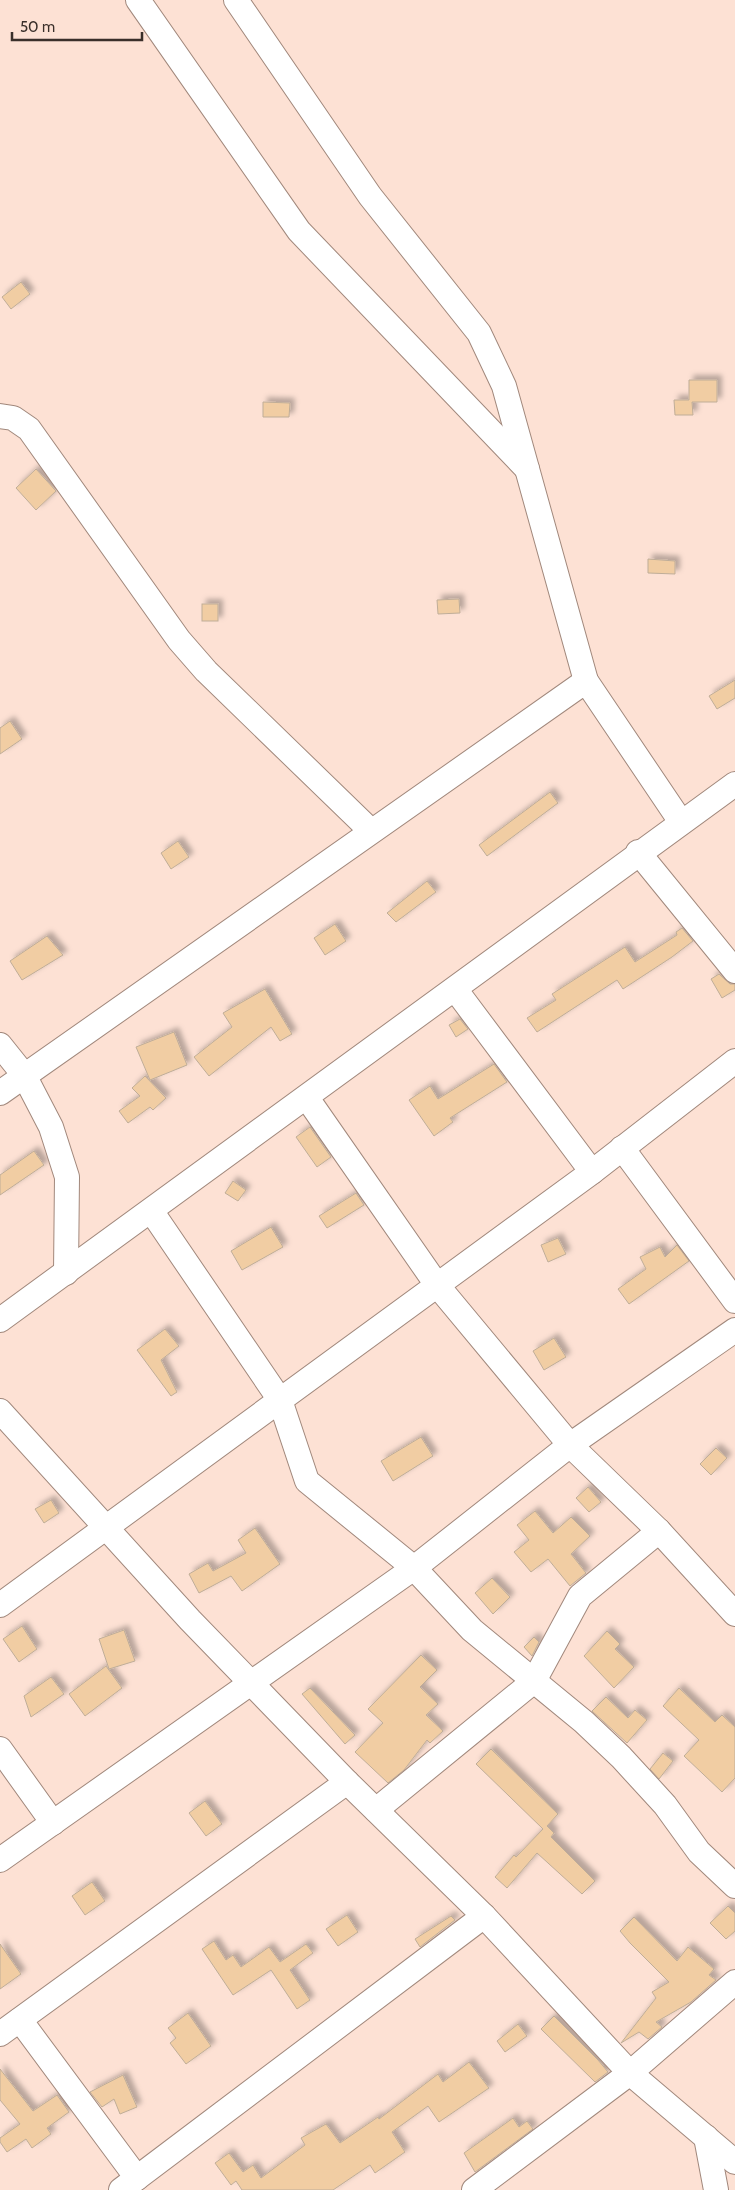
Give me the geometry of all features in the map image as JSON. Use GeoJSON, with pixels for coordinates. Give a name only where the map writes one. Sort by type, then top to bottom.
{"type":"FeatureCollection","features":[{"type":"Feature","properties":{"kind":"street"},"geometry":{"type":"LineString","coordinates":[[138,0],[298,232],[528,471]]}},
{"type":"Feature","properties":{"kind":"street"},"geometry":{"type":"LineString","coordinates":[[236,0],[370,196],[479,333],[504,386],[586,681],[681,822]]}},
{"type":"Feature","properties":{"kind":"street"},"geometry":{"type":"LineString","coordinates":[[0,416],[13,418],[29,428],[179,640],[206,671],[371,831]]}},
{"type":"Feature","properties":{"kind":"street"},"geometry":{"type":"LineString","coordinates":[[0,1093],[586,681]]}},
{"type":"Feature","properties":{"kind":"street"},"geometry":{"type":"LineString","coordinates":[[0,1320],[152,1212],[638,852],[735,784]]}},
{"type":"Feature","properties":{"kind":"street"},"geometry":{"type":"LineString","coordinates":[[638,852],[735,971]]}},
{"type":"Feature","properties":{"kind":"street"},"geometry":{"type":"LineString","coordinates":[[455,989],[592,1172]]}},
{"type":"Feature","properties":{"kind":"street"},"geometry":{"type":"LineString","coordinates":[[0,1046],[24,1075],[50,1128],[67,1177],[66,1273]]}},
{"type":"Feature","properties":{"kind":"street"},"geometry":{"type":"LineString","coordinates":[[0,1605],[104,1527],[592,1172],[735,1061]]}},
{"type":"Feature","properties":{"kind":"street"},"geometry":{"type":"LineString","coordinates":[[307,1098],[437,1285],[570,1445],[659,1531],[735,1614]]}},
{"type":"Feature","properties":{"kind":"street"},"geometry":{"type":"LineString","coordinates":[[622,1148],[735,1301]]}},
{"type":"Feature","properties":{"kind":"street"},"geometry":{"type":"LineString","coordinates":[[152,1212],[280,1400],[307,1481],[414,1568],[472,1630],[584,1722],[621,1757],[665,1805],[699,1852],[735,1886]]}},
{"type":"Feature","properties":{"kind":"street"},"geometry":{"type":"LineString","coordinates":[[0,1860],[414,1568],[570,1445],[735,1330]]}},
{"type":"Feature","properties":{"kind":"street"},"geometry":{"type":"LineString","coordinates":[[0,1411],[104,1527],[250,1682],[347,1782],[484,1916],[630,2073],[735,2162]]}},
{"type":"Feature","properties":{"kind":"street"},"geometry":{"type":"LineString","coordinates":[[376,1810],[534,1681],[580,1596],[659,1531]]}},
{"type":"Feature","properties":{"kind":"street"},"geometry":{"type":"LineString","coordinates":[[0,1748],[53,1823]]}},
{"type":"Feature","properties":{"kind":"street"},"geometry":{"type":"LineString","coordinates":[[0,2034],[347,1782]]}},
{"type":"Feature","properties":{"kind":"street"},"geometry":{"type":"LineString","coordinates":[[20,2020],[129,2184],[484,1916]]}},
{"type":"Feature","properties":{"kind":"street"},"geometry":{"type":"LineString","coordinates":[[474,2190],[630,2073],[735,1982]]}},
{"type":"Feature","properties":{"kind":"street"},"geometry":{"type":"LineString","coordinates":[[706,2137],[716,2190]]}},
{"type":"Feature","properties":{"kind":"building"},"geometry":{"type":"Polygon","coordinates":[[[21,282],[30,294],[11,309],[2,297],[21,282]]]}},
{"type":"Feature","properties":{"kind":"building"},"geometry":{"type":"Polygon","coordinates":[[[689,380],[717,380],[717,402],[692,402],[693,415],[675,415],[674,400],[689,400],[689,380]]]}},
{"type":"Feature","properties":{"kind":"building"},"geometry":{"type":"Polygon","coordinates":[[[263,402],[290,403],[289,417],[263,417],[263,402]]]}},
{"type":"Feature","properties":{"kind":"building"},"geometry":{"type":"Polygon","coordinates":[[[36,469],[56,491],[36,510],[16,488],[36,469]]]}},
{"type":"Feature","properties":{"kind":"building"},"geometry":{"type":"Polygon","coordinates":[[[648,559],[675,561],[675,574],[648,573],[648,559]]]}},
{"type":"Feature","properties":{"kind":"building"},"geometry":{"type":"Polygon","coordinates":[[[459,599],[460,613],[438,614],[437,600],[459,599]]]}},
{"type":"Feature","properties":{"kind":"building"},"geometry":{"type":"Polygon","coordinates":[[[202,604],[218,604],[218,621],[202,621],[202,604]]]}},
{"type":"Feature","properties":{"kind":"building"},"geometry":{"type":"Polygon","coordinates":[[[735,680],[735,698],[717,709],[709,696],[735,680]]]}},
{"type":"Feature","properties":{"kind":"building"},"geometry":{"type":"Polygon","coordinates":[[[10,721],[22,739],[0,754],[0,728],[10,721]]]}},
{"type":"Feature","properties":{"kind":"building"},"geometry":{"type":"Polygon","coordinates":[[[550,792],[558,803],[487,856],[479,845],[550,792]]]}},
{"type":"Feature","properties":{"kind":"building"},"geometry":{"type":"Polygon","coordinates":[[[178,841],[189,857],[171,869],[161,853],[178,841]]]}},
{"type":"Feature","properties":{"kind":"building"},"geometry":{"type":"Polygon","coordinates":[[[427,881],[436,892],[396,922],[387,913],[427,881]]]}},
{"type":"Feature","properties":{"kind":"building"},"geometry":{"type":"Polygon","coordinates":[[[335,924],[346,941],[325,955],[314,938],[335,924]]]}},
{"type":"Feature","properties":{"kind":"building"},"geometry":{"type":"Polygon","coordinates":[[[682,928],[693,941],[623,989],[617,980],[537,1032],[527,1018],[556,1000],[552,994],[625,947],[635,962],[677,935],[676,932],[682,928]]]}},
{"type":"Feature","properties":{"kind":"building"},"geometry":{"type":"Polygon","coordinates":[[[47,936],[63,955],[22,980],[10,961],[47,936]]]}},
{"type":"Feature","properties":{"kind":"building"},"geometry":{"type":"Polygon","coordinates":[[[719,974],[730,984],[735,984],[735,990],[722,998],[711,979],[719,974]]]}},
{"type":"Feature","properties":{"kind":"building"},"geometry":{"type":"Polygon","coordinates":[[[265,989],[292,1034],[280,1041],[271,1027],[209,1076],[194,1057],[232,1027],[223,1013],[265,989]]]}},
{"type":"Feature","properties":{"kind":"building"},"geometry":{"type":"Polygon","coordinates":[[[460,1019],[468,1029],[456,1037],[449,1025],[460,1019]]]}},
{"type":"Feature","properties":{"kind":"building"},"geometry":{"type":"Polygon","coordinates":[[[174,1032],[187,1065],[150,1080],[136,1047],[174,1032]]]}},
{"type":"Feature","properties":{"kind":"building"},"geometry":{"type":"Polygon","coordinates":[[[494,1064],[507,1082],[450,1118],[453,1122],[434,1136],[409,1100],[430,1086],[438,1099],[494,1064]]]}},
{"type":"Feature","properties":{"kind":"building"},"geometry":{"type":"Polygon","coordinates":[[[145,1076],[166,1098],[153,1110],[150,1107],[128,1123],[119,1111],[140,1096],[132,1088],[145,1076]]]}},
{"type":"Feature","properties":{"kind":"building"},"geometry":{"type":"Polygon","coordinates":[[[310,1127],[331,1157],[317,1167],[296,1137],[310,1127]]]}},
{"type":"Feature","properties":{"kind":"building"},"geometry":{"type":"Polygon","coordinates":[[[34,1151],[44,1165],[0,1195],[0,1175],[34,1151]]]}},
{"type":"Feature","properties":{"kind":"building"},"geometry":{"type":"Polygon","coordinates":[[[233,1181],[246,1190],[238,1201],[225,1193],[233,1181]]]}},
{"type":"Feature","properties":{"kind":"building"},"geometry":{"type":"Polygon","coordinates":[[[356,1193],[364,1205],[327,1228],[319,1216],[356,1193]]]}},
{"type":"Feature","properties":{"kind":"building"},"geometry":{"type":"Polygon","coordinates":[[[271,1227],[283,1247],[242,1270],[231,1251],[271,1227]]]}},
{"type":"Feature","properties":{"kind":"building"},"geometry":{"type":"Polygon","coordinates":[[[558,1238],[566,1254],[548,1262],[541,1245],[558,1238]]]}},
{"type":"Feature","properties":{"kind":"building"},"geometry":{"type":"Polygon","coordinates":[[[677,1245],[689,1261],[629,1304],[618,1289],[646,1269],[640,1257],[660,1247],[665,1257],[677,1245]]]}},
{"type":"Feature","properties":{"kind":"building"},"geometry":{"type":"Polygon","coordinates":[[[165,1329],[179,1346],[161,1360],[177,1392],[171,1396],[137,1350],[165,1329]]]}},
{"type":"Feature","properties":{"kind":"building"},"geometry":{"type":"Polygon","coordinates":[[[554,1338],[566,1357],[544,1370],[533,1351],[554,1338]]]}},
{"type":"Feature","properties":{"kind":"building"},"geometry":{"type":"Polygon","coordinates":[[[421,1437],[433,1456],[393,1481],[381,1461],[421,1437]]]}},
{"type":"Feature","properties":{"kind":"building"},"geometry":{"type":"Polygon","coordinates":[[[716,1448],[727,1458],[711,1475],[700,1464],[716,1448]]]}},
{"type":"Feature","properties":{"kind":"building"},"geometry":{"type":"Polygon","coordinates":[[[588,1487],[601,1502],[589,1512],[576,1498],[588,1487]]]}},
{"type":"Feature","properties":{"kind":"building"},"geometry":{"type":"Polygon","coordinates":[[[51,1500],[59,1513],[44,1523],[35,1509],[51,1500]]]}},
{"type":"Feature","properties":{"kind":"building"},"geometry":{"type":"Polygon","coordinates":[[[535,1511],[553,1533],[571,1517],[590,1536],[571,1554],[586,1573],[570,1586],[548,1559],[531,1572],[514,1552],[529,1540],[517,1525],[535,1511]]]}},
{"type":"Feature","properties":{"kind":"building"},"geometry":{"type":"Polygon","coordinates":[[[255,1528],[280,1564],[242,1591],[231,1576],[199,1593],[189,1574],[208,1563],[213,1571],[246,1553],[238,1540],[255,1528]]]}},
{"type":"Feature","properties":{"kind":"building"},"geometry":{"type":"Polygon","coordinates":[[[492,1578],[510,1597],[493,1614],[475,1593],[492,1578]]]}},
{"type":"Feature","properties":{"kind":"building"},"geometry":{"type":"Polygon","coordinates":[[[22,1626],[37,1649],[19,1662],[3,1639],[22,1626]]]}},
{"type":"Feature","properties":{"kind":"building"},"geometry":{"type":"Polygon","coordinates":[[[124,1630],[135,1661],[109,1669],[99,1639],[124,1630]]]}},
{"type":"Feature","properties":{"kind":"building"},"geometry":{"type":"Polygon","coordinates":[[[607,1631],[620,1644],[615,1649],[634,1667],[614,1688],[584,1656],[607,1631]]]}},
{"type":"Feature","properties":{"kind":"building"},"geometry":{"type":"Polygon","coordinates":[[[534,1637],[539,1642],[532,1656],[524,1647],[534,1637]]]}},
{"type":"Feature","properties":{"kind":"building"},"geometry":{"type":"Polygon","coordinates":[[[421,1655],[437,1670],[420,1687],[438,1704],[426,1715],[443,1731],[430,1743],[427,1740],[404,1770],[388,1783],[355,1752],[383,1723],[368,1709],[421,1655]]]}},
{"type":"Feature","properties":{"kind":"building"},"geometry":{"type":"Polygon","coordinates":[[[106,1666],[122,1688],[85,1716],[69,1694],[106,1666]]]}},
{"type":"Feature","properties":{"kind":"building"},"geometry":{"type":"Polygon","coordinates":[[[51,1677],[64,1694],[31,1717],[24,1696],[51,1677]]]}},
{"type":"Feature","properties":{"kind":"building"},"geometry":{"type":"Polygon","coordinates":[[[310,1688],[355,1735],[345,1744],[302,1694],[310,1688]]]}},
{"type":"Feature","properties":{"kind":"building"},"geometry":{"type":"Polygon","coordinates":[[[679,1688],[715,1722],[722,1715],[735,1727],[735,1778],[722,1792],[684,1756],[699,1740],[663,1706],[679,1688]]]}},
{"type":"Feature","properties":{"kind":"building"},"geometry":{"type":"Polygon","coordinates":[[[606,1697],[628,1718],[635,1710],[647,1720],[627,1743],[592,1711],[606,1697]]]}},
{"type":"Feature","properties":{"kind":"building"},"geometry":{"type":"Polygon","coordinates":[[[491,1749],[558,1814],[547,1826],[554,1833],[551,1837],[595,1881],[582,1894],[537,1853],[507,1888],[495,1877],[514,1855],[516,1857],[543,1829],[476,1764],[491,1749]]]}},
{"type":"Feature","properties":{"kind":"building"},"geometry":{"type":"Polygon","coordinates":[[[663,1753],[673,1761],[659,1779],[650,1769],[663,1753]]]}},
{"type":"Feature","properties":{"kind":"building"},"geometry":{"type":"Polygon","coordinates":[[[205,1801],[222,1824],[206,1836],[189,1813],[205,1801]]]}},
{"type":"Feature","properties":{"kind":"building"},"geometry":{"type":"Polygon","coordinates":[[[92,1882],[105,1901],[85,1915],[72,1896],[92,1882]]]}},
{"type":"Feature","properties":{"kind":"building"},"geometry":{"type":"Polygon","coordinates":[[[728,1906],[735,1913],[735,1931],[726,1939],[710,1923],[728,1906]]]}},
{"type":"Feature","properties":{"kind":"building"},"geometry":{"type":"Polygon","coordinates":[[[347,1915],[358,1932],[338,1946],[326,1929],[347,1915]]]}},
{"type":"Feature","properties":{"kind":"building"},"geometry":{"type":"Polygon","coordinates":[[[451,1916],[455,1920],[420,1947],[415,1939],[451,1916]]]}},
{"type":"Feature","properties":{"kind":"building"},"geometry":{"type":"Polygon","coordinates":[[[634,1917],[677,1961],[688,1947],[714,1969],[709,1975],[716,1980],[691,2002],[656,2022],[662,2027],[648,2039],[639,2032],[621,2043],[656,1998],[652,1992],[669,1982],[620,1931],[634,1917]]]}},
{"type":"Feature","properties":{"kind":"building"},"geometry":{"type":"Polygon","coordinates":[[[214,1941],[226,1960],[233,1955],[241,1967],[269,1947],[280,1962],[306,1944],[313,1953],[290,1970],[310,2000],[297,2009],[271,1970],[233,1995],[202,1949],[214,1941]]]}},
{"type":"Feature","properties":{"kind":"building"},"geometry":{"type":"Polygon","coordinates":[[[0,1944],[21,1974],[0,1989],[0,1944]]]}},
{"type":"Feature","properties":{"kind":"building"},"geometry":{"type":"Polygon","coordinates":[[[188,2013],[211,2046],[186,2064],[170,2043],[176,2038],[168,2028],[188,2013]]]}},
{"type":"Feature","properties":{"kind":"building"},"geometry":{"type":"Polygon","coordinates":[[[554,2016],[608,2072],[595,2082],[541,2029],[554,2016]]]}},
{"type":"Feature","properties":{"kind":"building"},"geometry":{"type":"Polygon","coordinates":[[[518,2024],[527,2036],[505,2052],[497,2041],[518,2024]]]}},
{"type":"Feature","properties":{"kind":"building"},"geometry":{"type":"Polygon","coordinates":[[[469,2062],[489,2088],[439,2122],[428,2106],[392,2132],[405,2152],[375,2173],[370,2165],[333,2190],[242,2190],[236,2181],[231,2185],[215,2163],[229,2153],[243,2172],[253,2165],[261,2178],[305,2145],[301,2138],[326,2124],[340,2143],[378,2117],[379,2119],[438,2074],[443,2082],[469,2062]]]}},
{"type":"Feature","properties":{"kind":"building"},"geometry":{"type":"Polygon","coordinates":[[[0,2069],[33,2111],[57,2095],[69,2112],[47,2128],[51,2134],[32,2148],[26,2139],[7,2152],[0,2142],[0,2138],[20,2124],[0,2100],[0,2069]]]}},
{"type":"Feature","properties":{"kind":"building"},"geometry":{"type":"Polygon","coordinates":[[[123,2075],[137,2107],[120,2114],[114,2099],[102,2107],[90,2092],[123,2075]]]}},
{"type":"Feature","properties":{"kind":"building"},"geometry":{"type":"Polygon","coordinates":[[[513,2118],[519,2127],[527,2121],[533,2129],[475,2172],[464,2153],[513,2118]]]}}]}
